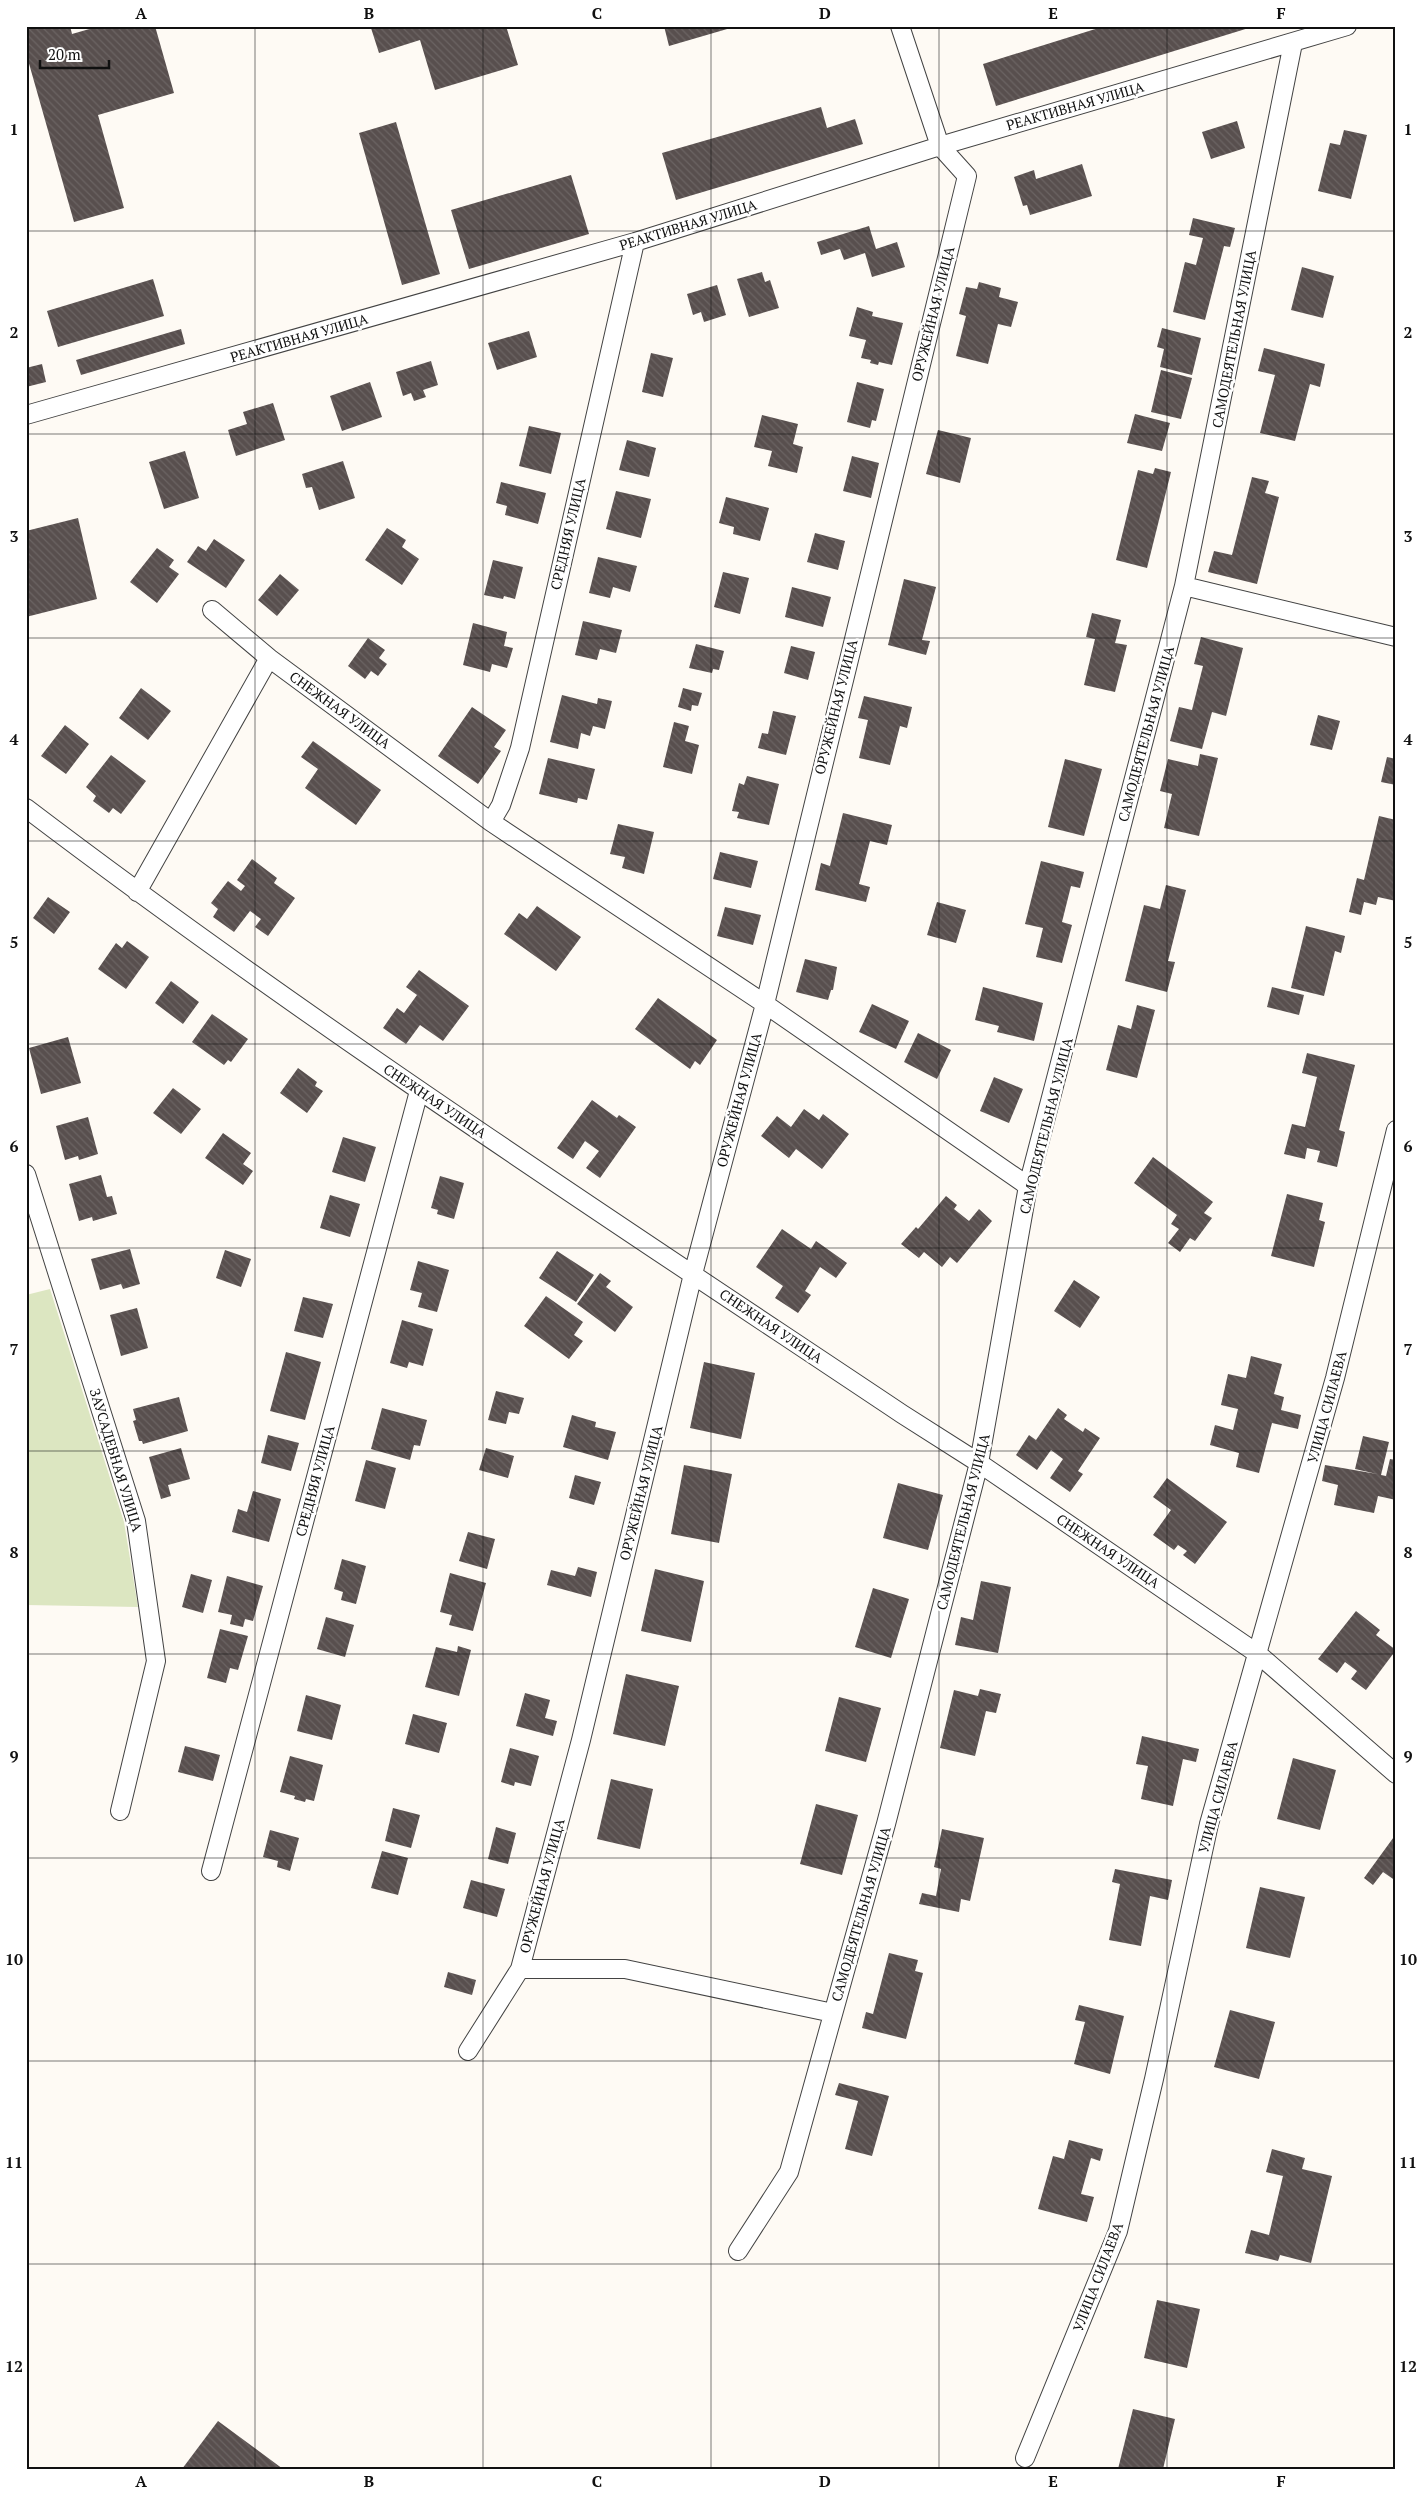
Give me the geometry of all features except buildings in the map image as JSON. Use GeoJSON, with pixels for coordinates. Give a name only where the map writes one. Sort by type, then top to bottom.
{"type":"FeatureCollection","features":[{"type":"Feature","properties":{"kind":"street"},"geometry":{"type":"LineString","coordinates":[[900,26],[940,146]]}},
{"type":"Feature","properties":{"kind":"street","name":"РЕАКТИВНАЯ УЛИЦА"},"geometry":{"type":"LineString","coordinates":[[26,415],[635,242],[940,146],[1347,26]]}},
{"type":"Feature","properties":{"kind":"street","name":"САМОДЕЯТЕЛЬНАЯ УЛИЦА"},"geometry":{"type":"LineString","coordinates":[[738,2251],[789,2172],[886,1824],[979,1462],[1028,1186],[1184,586],[1293,43]]}},
{"type":"Feature","properties":{"kind":"street","name":"ОРУЖЕЙНАЯ УЛИЦА"},"geometry":{"type":"LineString","coordinates":[[468,2051],[520,1969],[583,1731],[693,1274],[764,1004],[967,176],[940,146]]}},
{"type":"Feature","properties":{"kind":"street","name":"СРЕДНЯЯ УЛИЦА"},"geometry":{"type":"LineString","coordinates":[[491,822],[501,805],[520,748],[635,242]]}},
{"type":"Feature","properties":{"kind":"street"},"geometry":{"type":"LineString","coordinates":[[1184,586],[1396,637]]}},
{"type":"Feature","properties":{"kind":"street","name":"СНЕЖНАЯ УЛИЦА"},"geometry":{"type":"LineString","coordinates":[[212,610],[269,658],[491,822],[764,1004],[1028,1186]]}},
{"type":"Feature","properties":{"kind":"street"},"geometry":{"type":"LineString","coordinates":[[136,892],[269,658]]}},
{"type":"Feature","properties":{"kind":"street","name":"СНЕЖНАЯ УЛИЦА"},"geometry":{"type":"LineString","coordinates":[[26,808],[136,892],[419,1091],[979,1462],[1258,1654],[1396,1774]]}},
{"type":"Feature","properties":{"kind":"street","name":"СРЕДНЯЯ УЛИЦА"},"geometry":{"type":"LineString","coordinates":[[211,1871],[419,1091]]}},
{"type":"Feature","properties":{"kind":"street","name":"УЛИЦА СИЛАЕВА"},"geometry":{"type":"LineString","coordinates":[[1025,2458],[1118,2231],[1154,2079],[1209,1824],[1336,1378],[1396,1130]]}},
{"type":"Feature","properties":{"kind":"street","name":"ЗАУСАДЕБНАЯ УЛИЦА"},"geometry":{"type":"LineString","coordinates":[[26,1174],[136,1521],[156,1661],[120,1811]]}},
{"type":"Feature","properties":{"kind":"street"},"geometry":{"type":"LineString","coordinates":[[520,1969],[625,1969],[833,2013]]}},
{"type":"Feature","properties":{"kind":"green space"},"geometry":{"type":"Polygon","coordinates":[[[50,1289],[124,1522],[138,1607],[26,1605],[26,1295],[50,1289]]]}}]}
